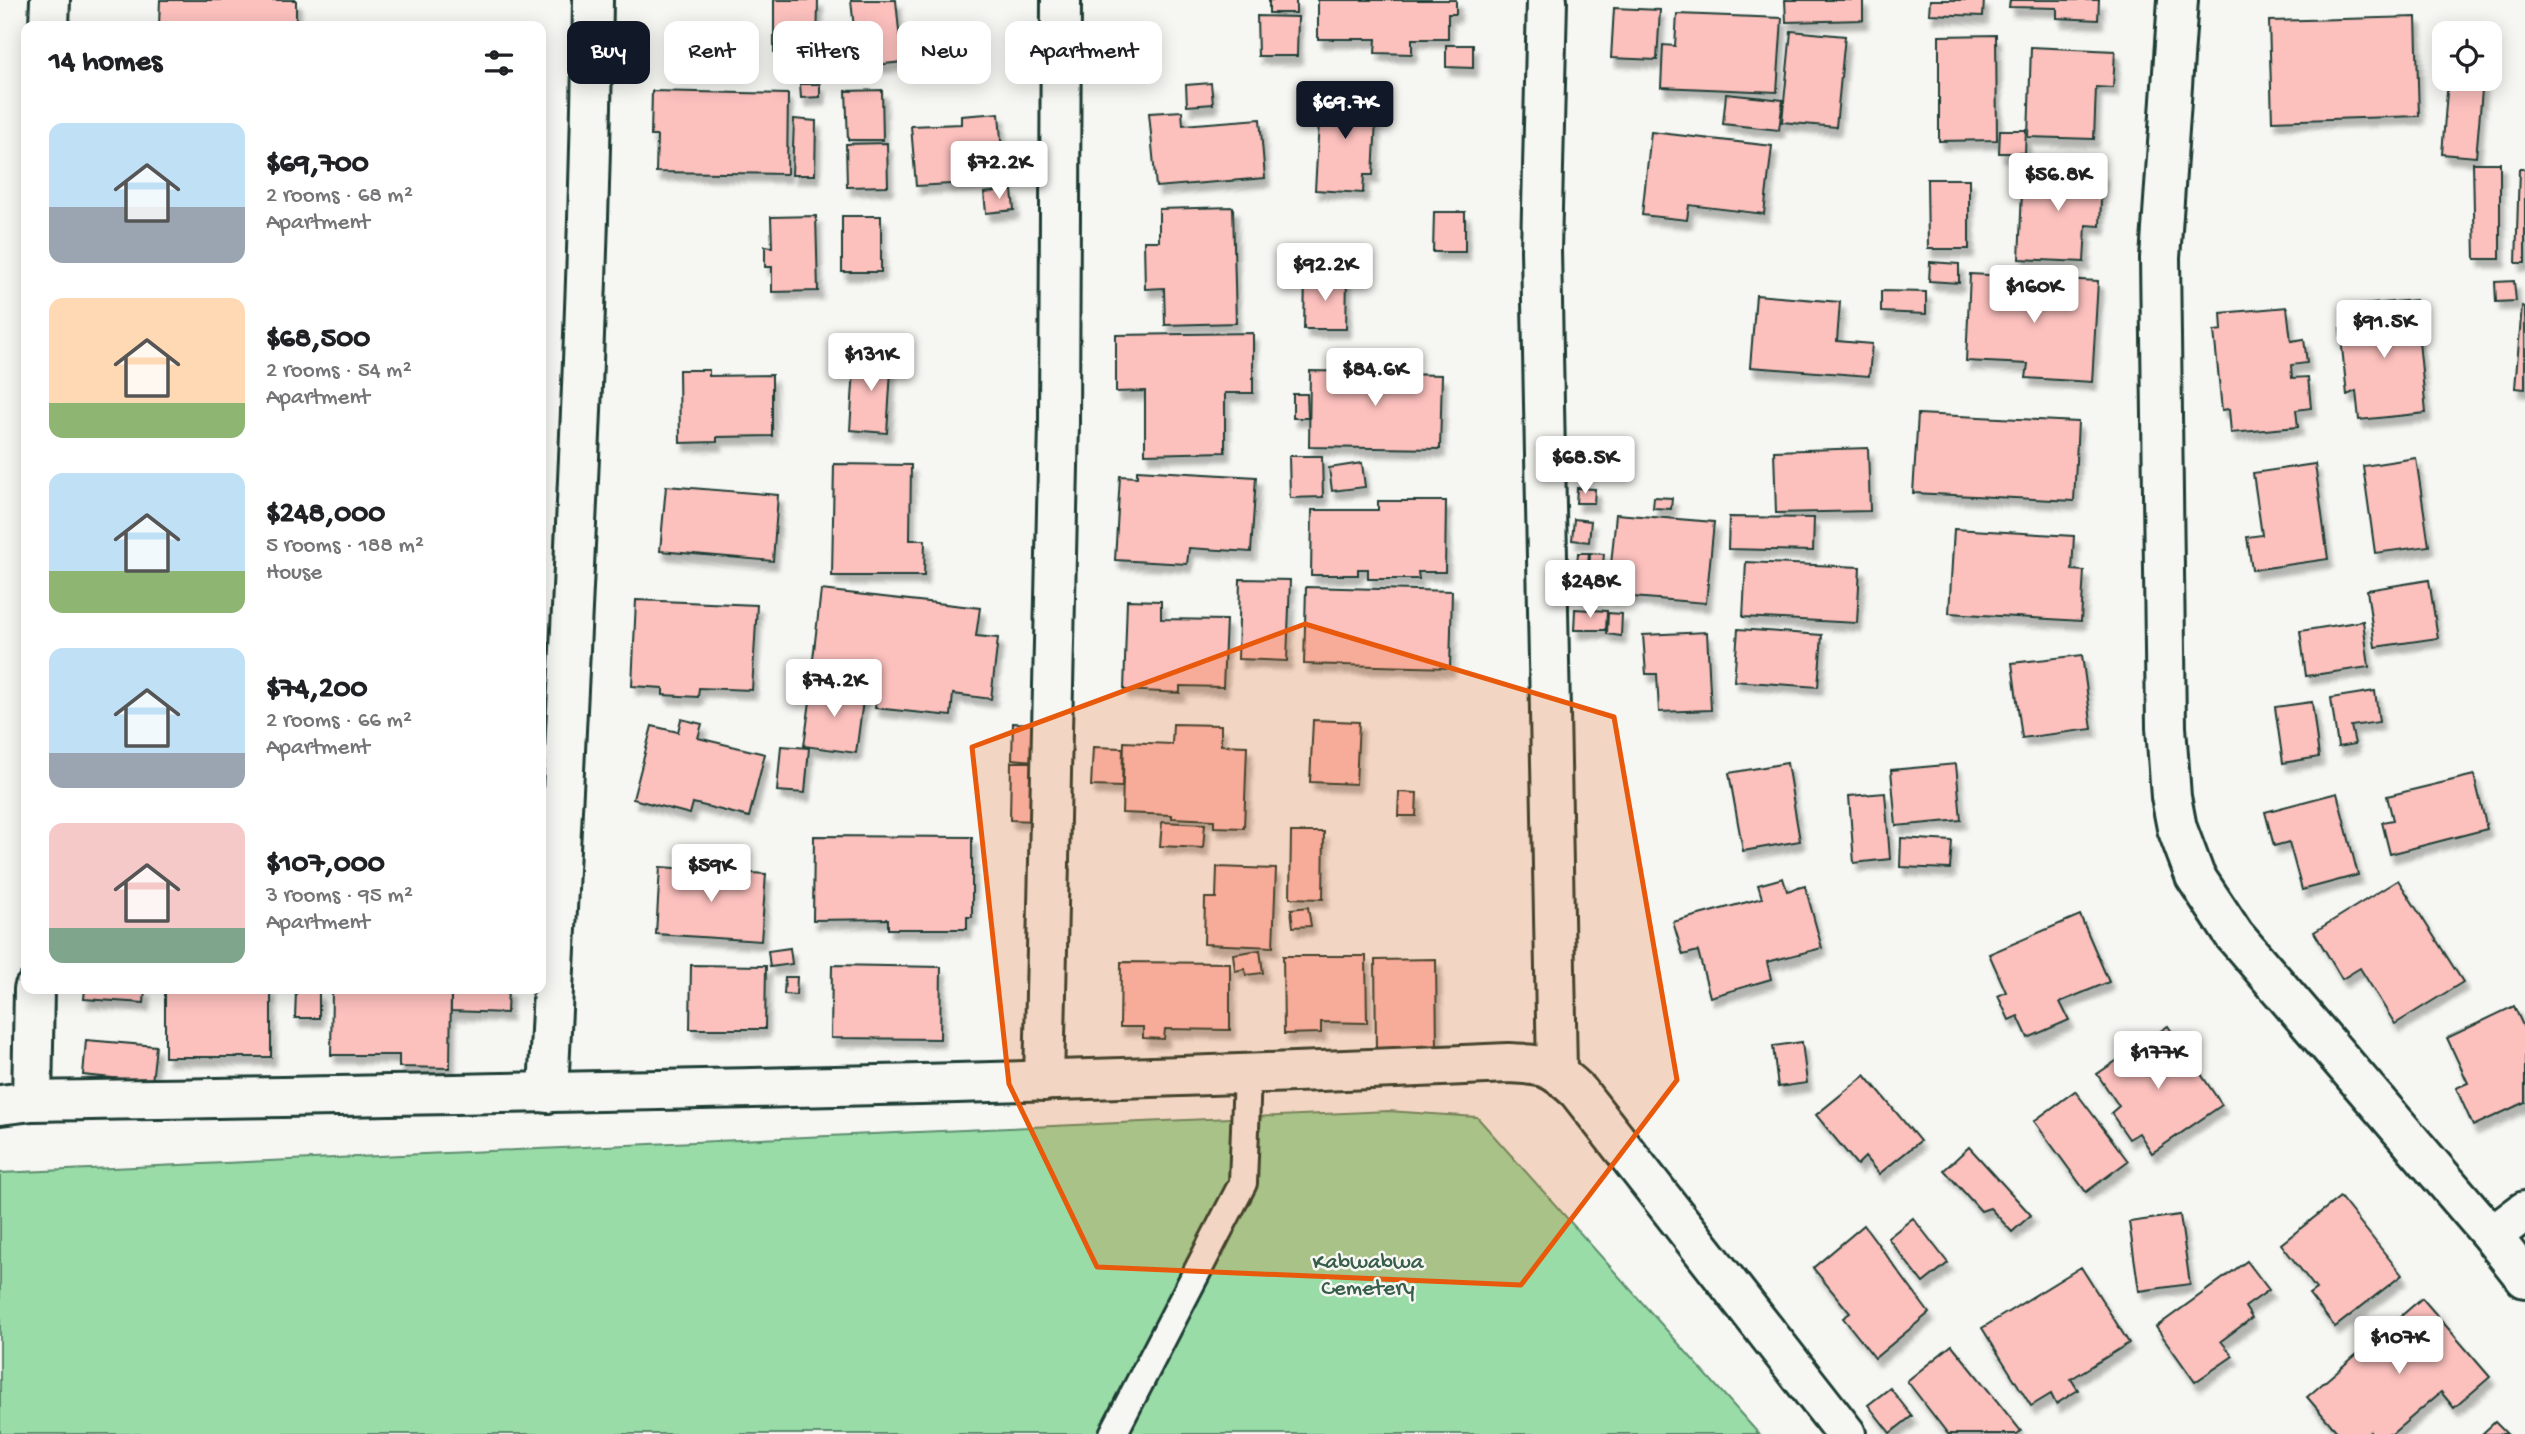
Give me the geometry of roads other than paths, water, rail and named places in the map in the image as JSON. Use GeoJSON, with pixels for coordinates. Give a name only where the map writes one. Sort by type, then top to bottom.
{"type":"FeatureCollection","features":[{"type":"Feature","properties":{"kind":"street"},"geometry":{"type":"LineString","coordinates":[[50,0],[50,21]]}},
{"type":"Feature","properties":{"kind":"street"},"geometry":{"type":"LineString","coordinates":[[548,1093],[580,407],[591,134],[593,0]]}},
{"type":"Feature","properties":{"kind":"street"},"geometry":{"type":"LineString","coordinates":[[1044,1081],[1059,423],[1061,0]]}},
{"type":"Feature","properties":{"kind":"street"},"geometry":{"type":"LineString","coordinates":[[1546,0],[1541,250],[1557,1071]]}},
{"type":"Feature","properties":{"kind":"street"},"geometry":{"type":"LineString","coordinates":[[2178,0],[2161,258],[2166,727],[2171,797],[2177,828],[2195,876],[2234,935],[2525,1278]]}},
{"type":"Feature","properties":{"kind":"street"},"geometry":{"type":"LineString","coordinates":[[33,994],[16,1103],[1044,1081],[1508,1063],[1535,1065],[1557,1071],[1578,1091],[1846,1434]]}},
{"type":"Feature","properties":{"kind":"street"},"geometry":{"type":"LineString","coordinates":[[2492,1236],[2525,1211]]}},
{"type":"Feature","properties":{"kind":"lane"},"geometry":{"type":"LineString","coordinates":[[1114,1434],[1243,1183],[1248,1075]]}},
{"type":"Feature","properties":{"kind":"park label","name":"Kabwabwa Cemetery"},"geometry":{"type":"Point","coordinates":[1368,1273]}}]}
